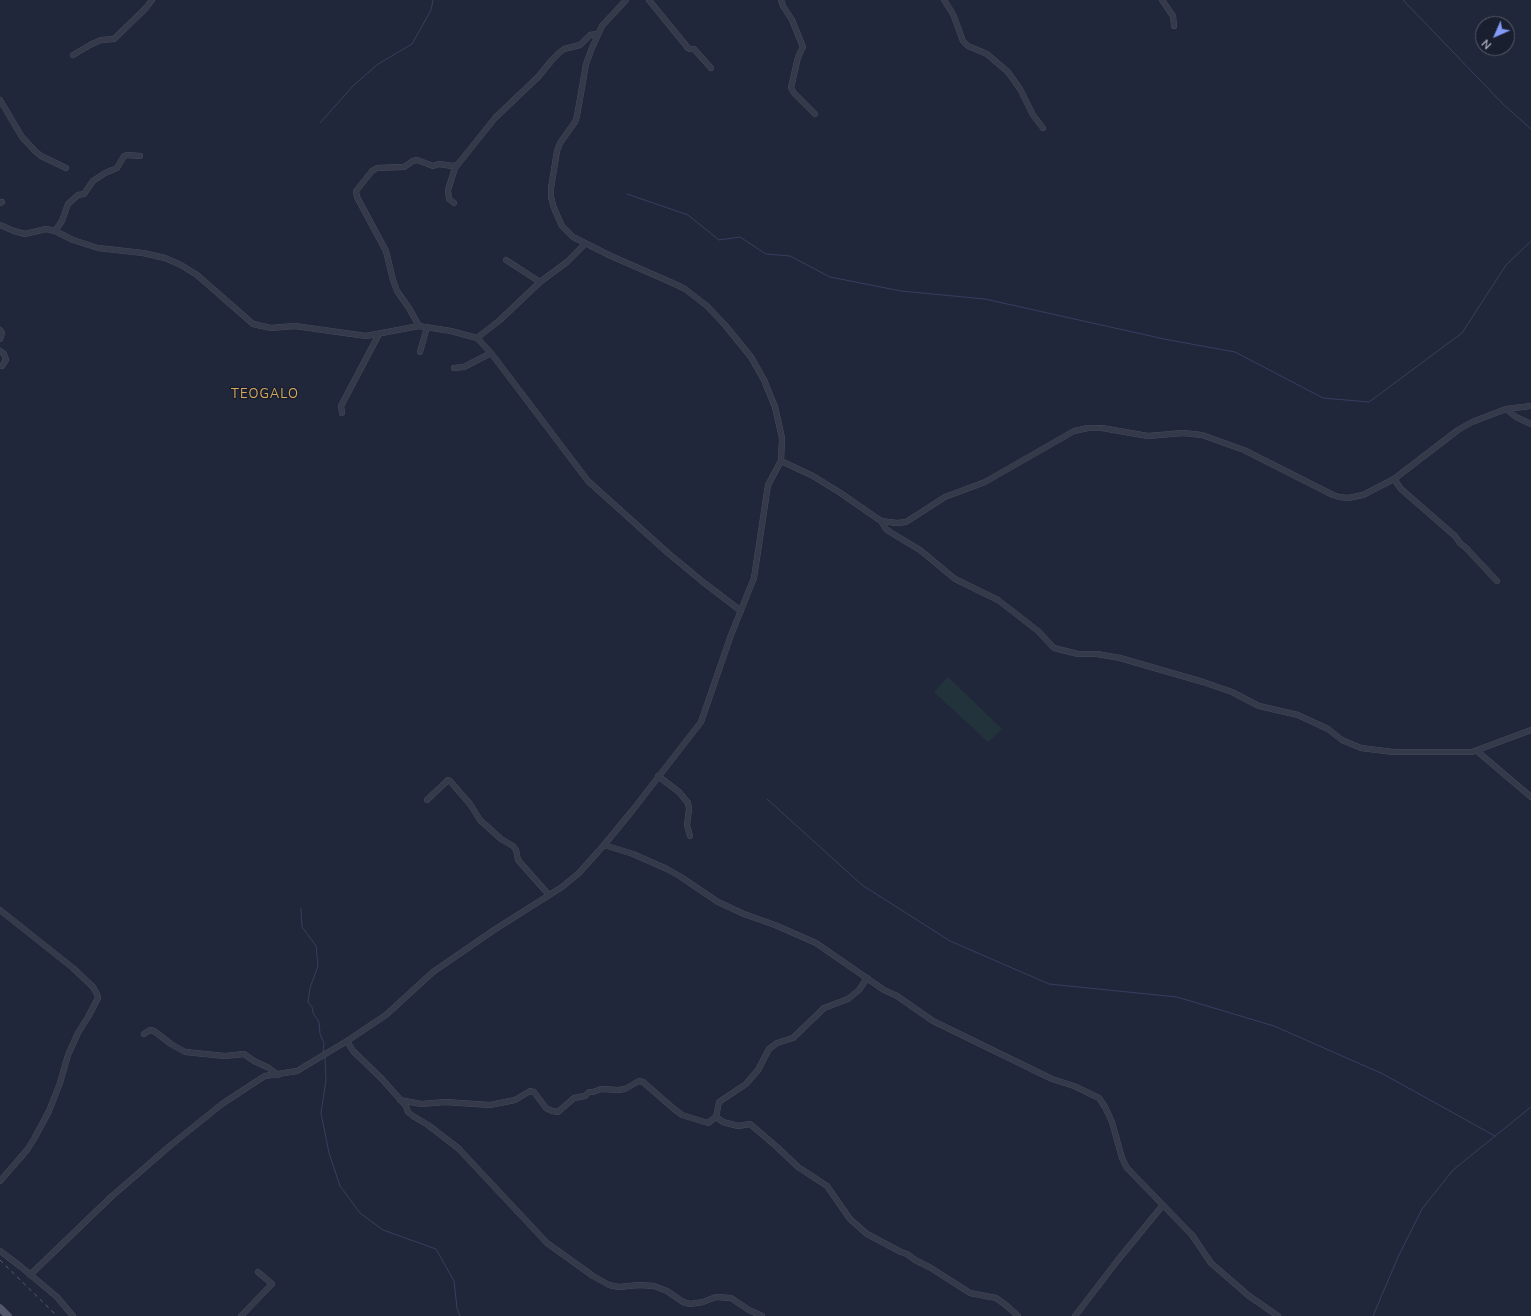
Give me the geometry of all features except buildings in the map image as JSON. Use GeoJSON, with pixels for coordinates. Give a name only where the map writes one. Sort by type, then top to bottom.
{"type":"FeatureCollection","features":[{"type":"Feature","properties":{"kind":"main road"},"geometry":{"type":"LineString","coordinates":[[0,1308],[8,1316]]}},
{"type":"Feature","properties":{"kind":"street"},"geometry":{"type":"LineString","coordinates":[[73,56],[90,44],[100,40],[111,40],[117,37],[152,0]]}},
{"type":"Feature","properties":{"kind":"street"},"geometry":{"type":"LineString","coordinates":[[30,1275],[111,1197],[222,1104],[257,1080],[266,1076],[292,1072],[303,1068],[347,1041],[386,1015],[433,972],[549,895],[562,888],[579,873],[604,845],[701,722],[754,578],[768,485],[781,461],[782,438],[772,396],[751,357],[725,325],[707,306],[685,289],[585,244],[573,237],[562,226],[554,208],[551,197],[551,188],[557,151],[560,143],[578,116],[586,64],[597,34],[602,26],[626,0]]}},
{"type":"Feature","properties":{"kind":"street"},"geometry":{"type":"LineString","coordinates":[[648,0],[688,48],[690,50],[694,49],[711,68]]}},
{"type":"Feature","properties":{"kind":"street"},"geometry":{"type":"LineString","coordinates":[[782,0],[783,6],[792,20],[803,47],[798,57],[791,88],[815,114]]}},
{"type":"Feature","properties":{"kind":"street"},"geometry":{"type":"LineString","coordinates":[[944,0],[953,14],[963,41],[968,46],[987,54],[1008,72],[1020,89],[1033,115],[1043,128]]}},
{"type":"Feature","properties":{"kind":"street"},"geometry":{"type":"LineString","coordinates":[[1162,0],[1173,16],[1174,26]]}},
{"type":"Feature","properties":{"kind":"street"},"geometry":{"type":"LineString","coordinates":[[454,203],[450,199],[448,190],[450,180],[457,165],[495,118],[542,73],[552,60],[564,49],[580,45],[590,35],[597,34]]}},
{"type":"Feature","properties":{"kind":"street"},"geometry":{"type":"LineString","coordinates":[[0,100],[22,137],[35,151],[41,156],[66,168]]}},
{"type":"Feature","properties":{"kind":"street"},"geometry":{"type":"LineString","coordinates":[[55,231],[62,221],[68,204],[78,195],[84,194],[93,181],[105,173],[117,168],[124,156],[140,156]]}},
{"type":"Feature","properties":{"kind":"street"},"geometry":{"type":"LineString","coordinates":[[419,326],[397,291],[386,251],[357,197],[356,191],[372,171],[377,168],[385,169],[400,166],[404,167],[417,160],[433,166],[440,164],[452,166],[457,165]]}},
{"type":"Feature","properties":{"kind":"street"},"geometry":{"type":"LineString","coordinates":[[0,225],[14,232],[25,234],[46,229],[55,231],[73,240],[98,248],[143,253],[166,258],[197,275],[253,324],[271,328],[295,326],[366,336],[419,326],[451,331],[477,338],[491,353],[593,487],[703,582],[741,611]]}},
{"type":"Feature","properties":{"kind":"street"},"geometry":{"type":"LineString","coordinates":[[477,338],[500,320],[540,282],[567,262],[585,244]]}},
{"type":"Feature","properties":{"kind":"street"},"geometry":{"type":"LineString","coordinates":[[506,260],[540,282]]}},
{"type":"Feature","properties":{"kind":"street"},"geometry":{"type":"LineString","coordinates":[[420,352],[428,327]]}},
{"type":"Feature","properties":{"kind":"street"},"geometry":{"type":"LineString","coordinates":[[0,330],[2,332],[0,339]]}},
{"type":"Feature","properties":{"kind":"street"},"geometry":{"type":"LineString","coordinates":[[342,413],[341,406],[379,334]]}},
{"type":"Feature","properties":{"kind":"street"},"geometry":{"type":"LineString","coordinates":[[0,351],[4,354],[6,360],[2,366]]}},
{"type":"Feature","properties":{"kind":"street"},"geometry":{"type":"LineString","coordinates":[[454,368],[464,367],[491,353]]}},
{"type":"Feature","properties":{"kind":"street"},"geometry":{"type":"LineString","coordinates":[[881,521],[897,523],[906,522],[945,497],[984,482],[1074,431],[1088,428],[1102,428],[1148,436],[1183,433],[1202,435],[1244,450],[1327,492],[1342,498],[1363,495],[1394,478],[1458,430],[1472,422],[1506,408],[1531,406]]}},
{"type":"Feature","properties":{"kind":"street"},"geometry":{"type":"LineString","coordinates":[[1506,408],[1516,417],[1531,424]]}},
{"type":"Feature","properties":{"kind":"street"},"geometry":{"type":"LineString","coordinates":[[781,461],[813,476],[833,488],[881,521],[886,529],[920,550],[956,579],[998,600],[1038,631],[1049,644],[1059,650],[1078,654],[1097,654],[1120,658],[1203,682],[1232,692],[1259,706],[1298,715],[1328,729],[1342,740],[1361,748],[1393,752],[1452,753],[1477,751],[1531,730]]}},
{"type":"Feature","properties":{"kind":"street"},"geometry":{"type":"LineString","coordinates":[[1394,478],[1398,486],[1448,530],[1497,581]]}},
{"type":"Feature","properties":{"kind":"street"},"geometry":{"type":"LineString","coordinates":[[1477,751],[1531,797]]}},
{"type":"Feature","properties":{"kind":"street"},"geometry":{"type":"LineString","coordinates":[[658,776],[679,792],[688,803],[689,809],[687,825],[690,836]]}},
{"type":"Feature","properties":{"kind":"street"},"geometry":{"type":"LineString","coordinates":[[427,800],[448,780],[450,781],[470,804],[480,820],[501,839],[513,846],[516,850],[518,860],[549,895]]}},
{"type":"Feature","properties":{"kind":"street"},"geometry":{"type":"LineString","coordinates":[[604,845],[633,854],[662,867],[681,877],[718,902],[816,943],[866,978],[934,1021],[1052,1079],[1089,1092],[1099,1098],[1112,1122],[1122,1158],[1127,1168],[1192,1235],[1211,1262],[1249,1296],[1278,1316]]}},
{"type":"Feature","properties":{"kind":"street"},"geometry":{"type":"LineString","coordinates":[[0,910],[73,968],[93,987],[98,998],[78,1033],[68,1055],[60,1083],[34,1139],[27,1150],[0,1181]]}},
{"type":"Feature","properties":{"kind":"street"},"geometry":{"type":"LineString","coordinates":[[400,1100],[421,1104],[445,1102],[490,1105],[515,1100],[530,1091],[534,1092],[546,1108],[558,1112],[574,1098],[585,1096],[588,1092],[601,1089],[625,1089],[639,1081],[643,1082],[682,1115],[708,1123],[716,1117],[719,1102],[746,1084],[758,1070],[769,1049],[777,1043],[793,1038],[824,1008],[848,999],[859,990],[866,978]]}},
{"type":"Feature","properties":{"kind":"street"},"geometry":{"type":"LineString","coordinates":[[144,1034],[150,1030],[154,1031],[171,1044],[185,1052],[225,1056],[244,1054],[254,1061],[269,1068],[278,1075]]}},
{"type":"Feature","properties":{"kind":"street"},"geometry":{"type":"LineString","coordinates":[[347,1041],[353,1052],[358,1054],[381,1078],[413,1116],[428,1124],[458,1148],[547,1243],[593,1276],[619,1287],[639,1285],[654,1286],[667,1291],[684,1302],[690,1304],[703,1302],[716,1297],[731,1298],[749,1310],[762,1316]]}},
{"type":"Feature","properties":{"kind":"street"},"geometry":{"type":"LineString","coordinates":[[716,1117],[723,1122],[738,1126],[750,1124],[777,1146],[798,1167],[827,1186],[850,1219],[867,1234],[907,1254],[970,1293],[996,1298],[1018,1316]]}},
{"type":"Feature","properties":{"kind":"street"},"geometry":{"type":"LineString","coordinates":[[1075,1316],[1163,1205]]}},
{"type":"Feature","properties":{"kind":"street"},"geometry":{"type":"LineString","coordinates":[[0,1251],[56,1297],[73,1316]]}},
{"type":"Feature","properties":{"kind":"street"},"geometry":{"type":"LineString","coordinates":[[241,1316],[272,1284],[258,1272]]}},
{"type":"Feature","properties":{"kind":"shaded area"},"geometry":{"type":"Polygon","coordinates":[[[948,677],[1002,729],[988,742],[934,692],[948,677]]]}},
{"type":"Feature","properties":{"kind":"waterway"},"geometry":{"type":"LineString","coordinates":[[320,123],[353,86],[378,64],[412,44],[431,10],[433,0]]}},
{"type":"Feature","properties":{"kind":"waterway"},"geometry":{"type":"LineString","coordinates":[[1403,0],[1503,104],[1531,129]]}},
{"type":"Feature","properties":{"kind":"waterway"},"geometry":{"type":"LineString","coordinates":[[627,194],[688,215],[719,240],[740,237],[766,254],[790,256],[830,277],[901,291],[985,299],[1164,339],[1235,352],[1323,398],[1369,402],[1462,333],[1506,265],[1531,241]]}},
{"type":"Feature","properties":{"kind":"waterway"},"geometry":{"type":"LineString","coordinates":[[767,799],[862,885],[950,941],[1049,984],[1177,997],[1274,1026],[1383,1074],[1495,1136]]}},
{"type":"Feature","properties":{"kind":"waterway"},"geometry":{"type":"LineString","coordinates":[[301,908],[302,927],[316,946],[318,966],[310,988],[308,1002],[319,1022],[320,1034],[324,1043],[323,1052]]}},
{"type":"Feature","properties":{"kind":"waterway"},"geometry":{"type":"LineString","coordinates":[[325,1057],[326,1080],[321,1113],[329,1153],[340,1186],[360,1213],[383,1230],[436,1249],[454,1281],[457,1308],[460,1316]]}},
{"type":"Feature","properties":{"kind":"waterway"},"geometry":{"type":"LineString","coordinates":[[1373,1316],[1398,1257],[1422,1209],[1453,1170],[1531,1107]]}},
{"type":"Feature","properties":{"kind":"railway"},"geometry":{"type":"LineString","coordinates":[[0,1260],[57,1316]]}},
{"type":"Feature","properties":{"kind":"district","name":"TEOGALO"},"geometry":{"type":"Point","coordinates":[265,395]}}]}
